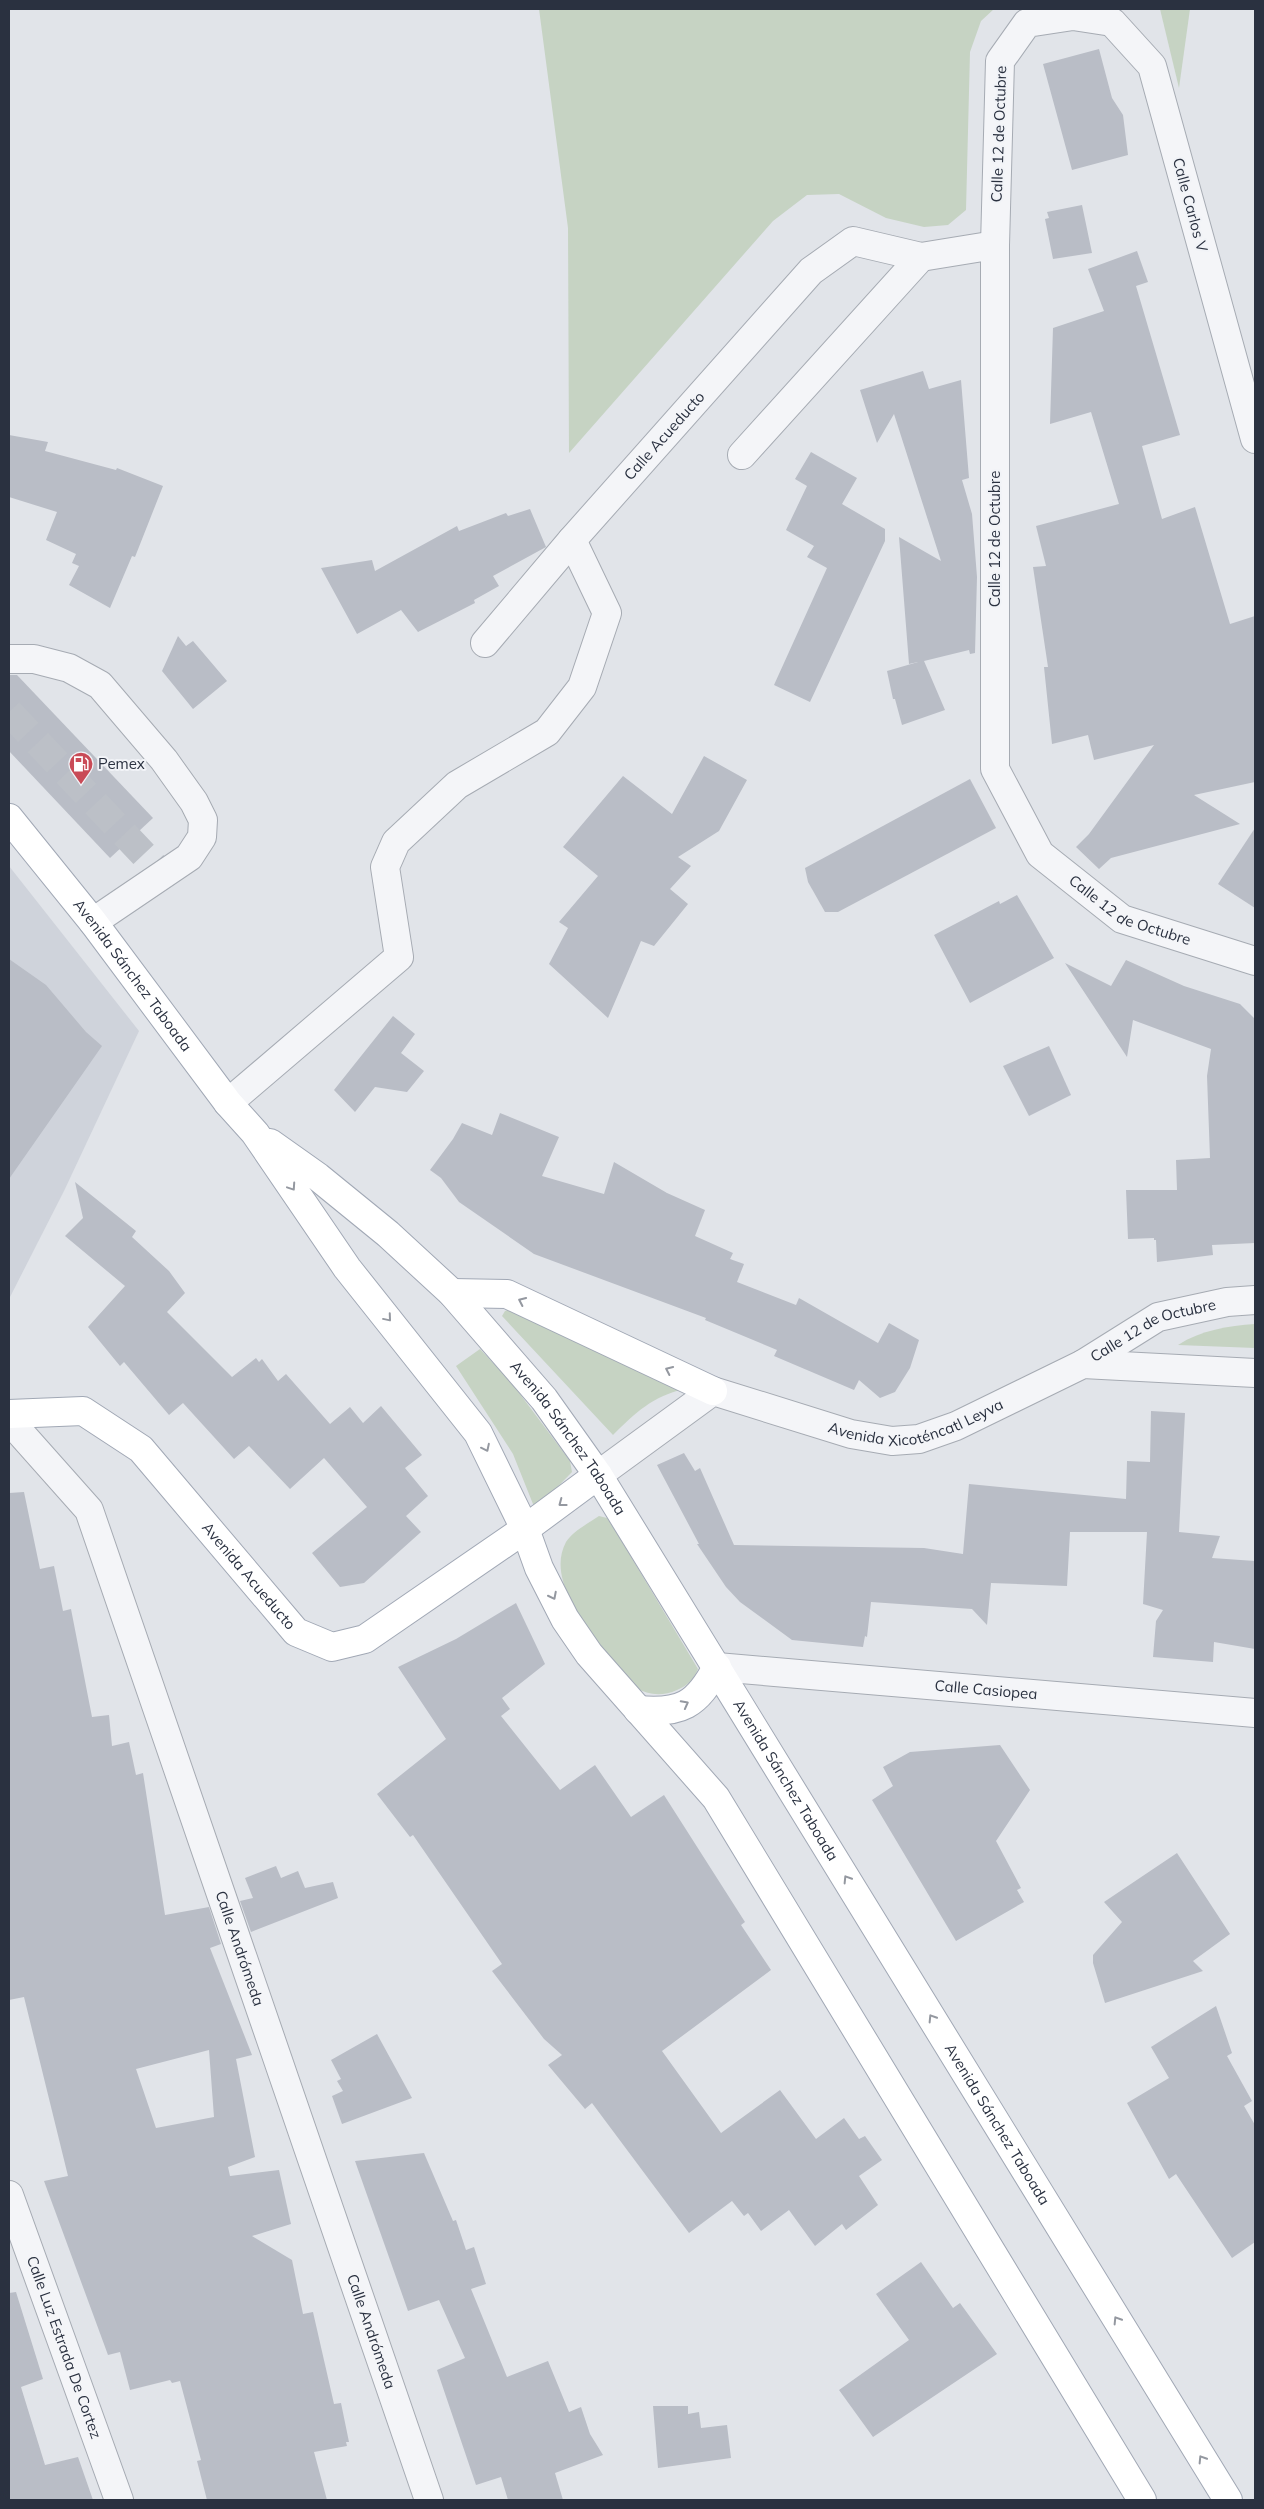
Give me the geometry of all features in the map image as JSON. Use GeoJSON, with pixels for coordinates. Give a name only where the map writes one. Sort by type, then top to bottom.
{"type":"FeatureCollection","features":[{"type":"Feature","properties":{"kind":"main road","name":"Avenida Sánchez Taboada"},"geometry":{"type":"LineString","coordinates":[[9,818],[93,922],[228,1103],[255,1133],[347,1268],[478,1432],[525,1530],[539,1568],[565,1620],[589,1654],[716,1798],[1142,2500]]}},
{"type":"Feature","properties":{"kind":"main road","name":"Avenida Sánchez Taboada"},"geometry":{"type":"LineString","coordinates":[[255,1133],[318,1177],[388,1234],[452,1293],[544,1399],[598,1475],[1228,2500]]}},
{"type":"Feature","properties":{"kind":"main road"},"geometry":{"type":"LineString","coordinates":[[452,1293],[507,1294],[713,1391]]}},
{"type":"Feature","properties":{"kind":"main road","name":"Avenida Acueducto"},"geometry":{"type":"LineString","coordinates":[[9,1414],[83,1411],[141,1449],[296,1632],[332,1647],[365,1639],[525,1530],[598,1475]]}},
{"type":"Feature","properties":{"kind":"main road"},"geometry":{"type":"LineString","coordinates":[[638,1710],[663,1712],[686,1705],[705,1689],[717,1667]]}},
{"type":"Feature","properties":{"kind":"street","name":"Calle 12 de Octubre"},"geometry":{"type":"LineString","coordinates":[[1073,16],[1027,23],[1000,61],[995,245],[995,769],[1040,854],[1122,919],[1255,961]]}},
{"type":"Feature","properties":{"kind":"street","name":"Calle Carlos V"},"geometry":{"type":"LineString","coordinates":[[1073,16],[1112,22],[1152,66],[1255,439]]}},
{"type":"Feature","properties":{"kind":"street","name":"Calle Acueducto"},"geometry":{"type":"LineString","coordinates":[[485,642],[572,540],[811,271],[853,241],[922,257]]}},
{"type":"Feature","properties":{"kind":"street"},"geometry":{"type":"LineString","coordinates":[[742,455],[922,257],[995,245]]}},
{"type":"Feature","properties":{"kind":"street"},"geometry":{"type":"LineString","coordinates":[[228,1103],[399,957],[385,866],[396,842],[457,785],[547,732],[582,687],[607,613],[572,540]]}},
{"type":"Feature","properties":{"kind":"street"},"geometry":{"type":"LineString","coordinates":[[9,659],[34,659],[69,668],[100,685],[164,760],[194,802],[202,820],[202,837],[189,857],[93,922]]}},
{"type":"Feature","properties":{"kind":"street","name":"Calle 12 de Octubre"},"geometry":{"type":"LineString","coordinates":[[1082,1364],[1158,1318],[1227,1302],[1255,1300]]}},
{"type":"Feature","properties":{"kind":"street","name":"Avenida Xicoténcatl Leyva"},"geometry":{"type":"LineString","coordinates":[[713,1391],[850,1434],[892,1441],[919,1439],[956,1426],[1082,1364],[1255,1373]]}},
{"type":"Feature","properties":{"kind":"street"},"geometry":{"type":"LineString","coordinates":[[598,1475],[713,1391]]}},
{"type":"Feature","properties":{"kind":"street","name":"Calle Andrómeda"},"geometry":{"type":"LineString","coordinates":[[9,1420],[89,1510],[429,2500]]}},
{"type":"Feature","properties":{"kind":"street","name":"Calle Casiopea"},"geometry":{"type":"LineString","coordinates":[[717,1667],[1255,1713]]}},
{"type":"Feature","properties":{"kind":"street","name":"Calle Luz Estrada De Cortez"},"geometry":{"type":"LineString","coordinates":[[9,2195],[119,2500]]}},
{"type":"Feature","properties":{"kind":"shaded area"},"geometry":{"type":"Polygon","coordinates":[[[9,866],[139,1031],[64,1191],[9,1299],[9,866]]]}},
{"type":"Feature","properties":{"kind":"green space"},"geometry":{"type":"Polygon","coordinates":[[[539,9],[994,9],[981,21],[970,52],[966,210],[948,225],[924,227],[886,218],[839,194],[807,195],[773,221],[569,453],[568,228],[539,9]]]}},
{"type":"Feature","properties":{"kind":"green space"},"geometry":{"type":"Polygon","coordinates":[[[1160,9],[1190,9],[1179,88],[1160,9]]]}},
{"type":"Feature","properties":{"kind":"green space"},"geometry":{"type":"Polygon","coordinates":[[[511,1309],[684,1389],[663,1396],[645,1406],[613,1435],[502,1316],[505,1311],[511,1309]]]}},
{"type":"Feature","properties":{"kind":"green space"},"geometry":{"type":"Polygon","coordinates":[[[1255,1324],[1255,1348],[1178,1345],[1205,1332],[1255,1324]]]}},
{"type":"Feature","properties":{"kind":"green space"},"geometry":{"type":"Polygon","coordinates":[[[480,1349],[511,1382],[570,1461],[572,1472],[538,1507],[533,1504],[513,1454],[456,1366],[480,1349]]]}},
{"type":"Feature","properties":{"kind":"green space"},"geometry":{"type":"Polygon","coordinates":[[[599,1516],[607,1518],[615,1530],[698,1669],[690,1682],[677,1690],[662,1694],[648,1693],[635,1687],[624,1678],[604,1655],[570,1600],[562,1577],[562,1553],[566,1542],[573,1534],[599,1516]]]}},
{"type":"Feature","properties":{"kind":"building"},"geometry":{"type":"Polygon","coordinates":[[[1099,49],[1112,98],[1123,115],[1128,155],[1072,170],[1043,64],[1099,49]]]}},
{"type":"Feature","properties":{"kind":"building"},"geometry":{"type":"Polygon","coordinates":[[[1082,205],[1092,253],[1053,259],[1045,219],[1049,218],[1047,212],[1082,205]]]}},
{"type":"Feature","properties":{"kind":"building"},"geometry":{"type":"Polygon","coordinates":[[[1137,251],[1148,282],[1136,286],[1180,435],[1142,446],[1162,519],[1195,507],[1230,624],[1255,616],[1255,782],[1194,795],[1240,824],[1111,858],[1099,869],[1076,847],[1089,834],[1154,745],[1094,760],[1088,735],[1052,744],[1044,667],[1048,667],[1033,567],[1046,566],[1036,526],[1119,504],[1091,412],[1050,424],[1053,328],[1104,311],[1088,269],[1137,251]]]}},
{"type":"Feature","properties":{"kind":"building"},"geometry":{"type":"Polygon","coordinates":[[[923,371],[929,389],[961,380],[969,478],[962,480],[972,514],[977,577],[975,653],[970,654],[969,650],[924,661],[945,710],[902,725],[895,699],[893,699],[887,671],[918,662],[909,664],[899,537],[941,561],[894,414],[877,443],[860,390],[923,371]]]}},
{"type":"Feature","properties":{"kind":"building"},"geometry":{"type":"Polygon","coordinates":[[[9,435],[48,442],[45,451],[116,470],[117,468],[163,486],[135,557],[132,556],[110,608],[69,585],[79,566],[72,563],[76,554],[46,540],[57,512],[9,497],[9,435]]]}},
{"type":"Feature","properties":{"kind":"building"},"geometry":{"type":"Polygon","coordinates":[[[811,452],[857,478],[842,504],[885,529],[885,541],[810,702],[774,685],[827,568],[807,557],[814,546],[786,530],[807,486],[795,479],[811,452]]]}},
{"type":"Feature","properties":{"kind":"building"},"geometry":{"type":"Polygon","coordinates":[[[530,509],[546,547],[493,576],[499,586],[474,600],[475,603],[418,632],[401,610],[357,634],[321,568],[372,560],[375,571],[457,526],[459,531],[506,513],[508,516],[530,509]]]}},
{"type":"Feature","properties":{"kind":"building"},"geometry":{"type":"Polygon","coordinates":[[[178,636],[186,646],[193,641],[227,681],[193,709],[162,671],[178,636]]]}},
{"type":"Feature","properties":{"kind":"building","name":"Pemex"},"geometry":{"type":"Polygon","coordinates":[[[9,675],[17,675],[153,818],[110,858],[9,751],[9,675]]]}},
{"type":"Feature","properties":{"kind":"building"},"geometry":{"type":"Polygon","coordinates":[[[704,756],[747,780],[719,831],[678,857],[691,866],[670,889],[688,904],[654,946],[641,941],[608,1018],[549,964],[568,928],[559,922],[598,876],[563,847],[623,776],[672,814],[704,756]]]}},
{"type":"Feature","properties":{"kind":"building"},"geometry":{"type":"Polygon","coordinates":[[[970,779],[996,828],[838,912],[825,912],[808,882],[805,868],[970,779]]]}},
{"type":"Feature","properties":{"kind":"building"},"geometry":{"type":"Polygon","coordinates":[[[1255,828],[1255,908],[1218,884],[1255,828]]]}},
{"type":"Feature","properties":{"kind":"building"},"geometry":{"type":"Polygon","coordinates":[[[1017,895],[1054,958],[970,1003],[934,935],[999,901],[1000,904],[1017,895]]]}},
{"type":"Feature","properties":{"kind":"building"},"geometry":{"type":"Polygon","coordinates":[[[9,959],[46,985],[86,1032],[102,1046],[9,1179],[9,959]]]}},
{"type":"Feature","properties":{"kind":"building"},"geometry":{"type":"Polygon","coordinates":[[[1126,960],[1184,986],[1240,1004],[1255,1019],[1255,1243],[1212,1245],[1213,1255],[1157,1262],[1156,1240],[1154,1238],[1128,1239],[1126,1190],[1177,1190],[1176,1160],[1210,1158],[1207,1076],[1211,1049],[1133,1020],[1127,1057],[1065,963],[1111,986],[1126,960]]]}},
{"type":"Feature","properties":{"kind":"building"},"geometry":{"type":"Polygon","coordinates":[[[393,1016],[415,1034],[401,1053],[424,1071],[407,1092],[375,1087],[355,1112],[334,1090],[393,1016]]]}},
{"type":"Feature","properties":{"kind":"building"},"geometry":{"type":"Polygon","coordinates":[[[1049,1046],[1071,1095],[1029,1116],[1003,1066],[1049,1046]]]}},
{"type":"Feature","properties":{"kind":"building"},"geometry":{"type":"Polygon","coordinates":[[[500,1113],[559,1137],[542,1176],[604,1194],[614,1162],[667,1193],[705,1210],[695,1236],[733,1253],[730,1259],[744,1264],[737,1282],[796,1305],[799,1298],[878,1343],[889,1323],[919,1340],[910,1368],[895,1392],[880,1398],[859,1380],[854,1390],[774,1356],[777,1350],[705,1320],[706,1318],[534,1254],[459,1202],[441,1178],[430,1170],[453,1139],[462,1123],[492,1135],[500,1113]]]}},
{"type":"Feature","properties":{"kind":"building"},"geometry":{"type":"Polygon","coordinates":[[[75,1182],[136,1231],[132,1237],[169,1271],[185,1293],[167,1312],[232,1377],[256,1358],[259,1362],[262,1359],[278,1381],[286,1374],[330,1424],[350,1407],[363,1423],[381,1406],[422,1455],[405,1468],[428,1496],[406,1516],[421,1532],[364,1583],[340,1587],[312,1553],[367,1507],[324,1458],[290,1489],[249,1446],[234,1459],[183,1403],[169,1415],[124,1362],[120,1366],[88,1327],[125,1286],[65,1236],[83,1218],[75,1182]]]}},
{"type":"Feature","properties":{"kind":"building"},"geometry":{"type":"Polygon","coordinates":[[[1151,1411],[1185,1413],[1179,1532],[1220,1536],[1212,1558],[1255,1561],[1255,1649],[1214,1642],[1213,1662],[1153,1657],[1156,1621],[1163,1610],[1143,1604],[1147,1532],[1070,1532],[1067,1586],[991,1583],[987,1625],[972,1609],[871,1602],[867,1637],[865,1636],[863,1647],[792,1640],[740,1602],[726,1587],[697,1544],[699,1544],[657,1465],[684,1453],[695,1471],[700,1468],[734,1545],[924,1548],[963,1554],[969,1484],[1126,1499],[1127,1461],[1150,1462],[1151,1411]]]}},
{"type":"Feature","properties":{"kind":"building"},"geometry":{"type":"Polygon","coordinates":[[[24,1492],[40,1569],[54,1566],[63,1611],[71,1609],[92,1717],[109,1715],[112,1746],[129,1742],[136,1775],[143,1773],[165,1915],[209,1907],[221,1944],[210,1948],[252,2055],[236,2059],[255,2157],[228,2167],[230,2176],[279,2170],[291,2224],[252,2236],[292,2260],[303,2314],[313,2312],[334,2404],[341,2403],[349,2442],[346,2442],[347,2446],[314,2452],[327,2500],[207,2500],[197,2461],[201,2460],[180,2381],[172,2383],[170,2380],[130,2390],[120,2352],[108,2355],[44,2181],[68,2176],[24,1997],[9,2000],[9,1493],[24,1492]],[[209,2050],[136,2069],[156,2128],[214,2117],[209,2050]]]}},
{"type":"Feature","properties":{"kind":"building"},"geometry":{"type":"Polygon","coordinates":[[[516,1603],[545,1664],[502,1698],[510,1709],[501,1716],[560,1790],[595,1765],[631,1817],[664,1795],[745,1922],[741,1925],[771,1970],[662,2051],[721,2133],[780,2090],[816,2139],[844,2118],[859,2139],[865,2136],[882,2160],[859,2176],[878,2205],[846,2230],[842,2224],[815,2246],[789,2210],[761,2231],[748,2213],[744,2216],[732,2201],[689,2233],[592,2103],[585,2109],[548,2065],[562,2055],[544,2039],[492,1971],[502,1964],[413,1835],[410,1837],[377,1794],[446,1739],[398,1667],[456,1639],[516,1603]]]}},
{"type":"Feature","properties":{"kind":"building"},"geometry":{"type":"Polygon","coordinates":[[[1000,1745],[1030,1790],[996,1841],[1021,1888],[1017,1890],[1024,1902],[956,1941],[872,1800],[893,1786],[883,1767],[910,1752],[1000,1745]]]}},
{"type":"Feature","properties":{"kind":"building"},"geometry":{"type":"Polygon","coordinates":[[[1177,1853],[1230,1934],[1193,1961],[1203,1971],[1105,2003],[1093,1963],[1093,1955],[1122,1922],[1104,1902],[1177,1853]]]}},
{"type":"Feature","properties":{"kind":"building"},"geometry":{"type":"Polygon","coordinates":[[[276,1866],[281,1878],[298,1871],[305,1888],[333,1882],[338,1898],[251,1932],[240,1901],[253,1898],[245,1878],[276,1866]]]}},
{"type":"Feature","properties":{"kind":"building"},"geometry":{"type":"Polygon","coordinates":[[[1216,2006],[1232,2053],[1227,2056],[1252,2101],[1244,2106],[1255,2125],[1255,2242],[1232,2258],[1176,2174],[1169,2179],[1127,2103],[1169,2078],[1151,2047],[1216,2006]]]}},
{"type":"Feature","properties":{"kind":"building"},"geometry":{"type":"Polygon","coordinates":[[[377,2034],[412,2098],[342,2124],[332,2096],[343,2091],[337,2081],[341,2079],[331,2060],[377,2034]]]}},
{"type":"Feature","properties":{"kind":"building"},"geometry":{"type":"Polygon","coordinates":[[[424,2153],[453,2221],[456,2220],[466,2250],[474,2247],[486,2284],[471,2289],[507,2377],[548,2361],[569,2412],[581,2407],[590,2434],[603,2455],[555,2473],[563,2500],[508,2500],[501,2477],[476,2485],[437,2370],[465,2358],[439,2300],[408,2311],[355,2161],[424,2153]]]}},
{"type":"Feature","properties":{"kind":"building"},"geometry":{"type":"Polygon","coordinates":[[[921,2262],[953,2308],[960,2303],[997,2354],[873,2437],[839,2390],[909,2340],[876,2294],[921,2262]]]}},
{"type":"Feature","properties":{"kind":"building"},"geometry":{"type":"Polygon","coordinates":[[[16,2292],[43,2379],[21,2387],[45,2465],[78,2457],[93,2500],[9,2500],[9,2293],[16,2292]]]}},
{"type":"Feature","properties":{"kind":"building"},"geometry":{"type":"Polygon","coordinates":[[[653,2406],[688,2406],[688,2414],[699,2412],[701,2428],[727,2425],[731,2458],[658,2468],[653,2406]]]}},
{"type":"Feature","properties":{"kind":"tunnel"},"geometry":{"type":"LineString","coordinates":[[9,712],[163,875]]}},
{"type":"Feature","properties":{"kind":"place","name":"Pemex"},"geometry":{"type":"Point","coordinates":[81,785]}}]}
